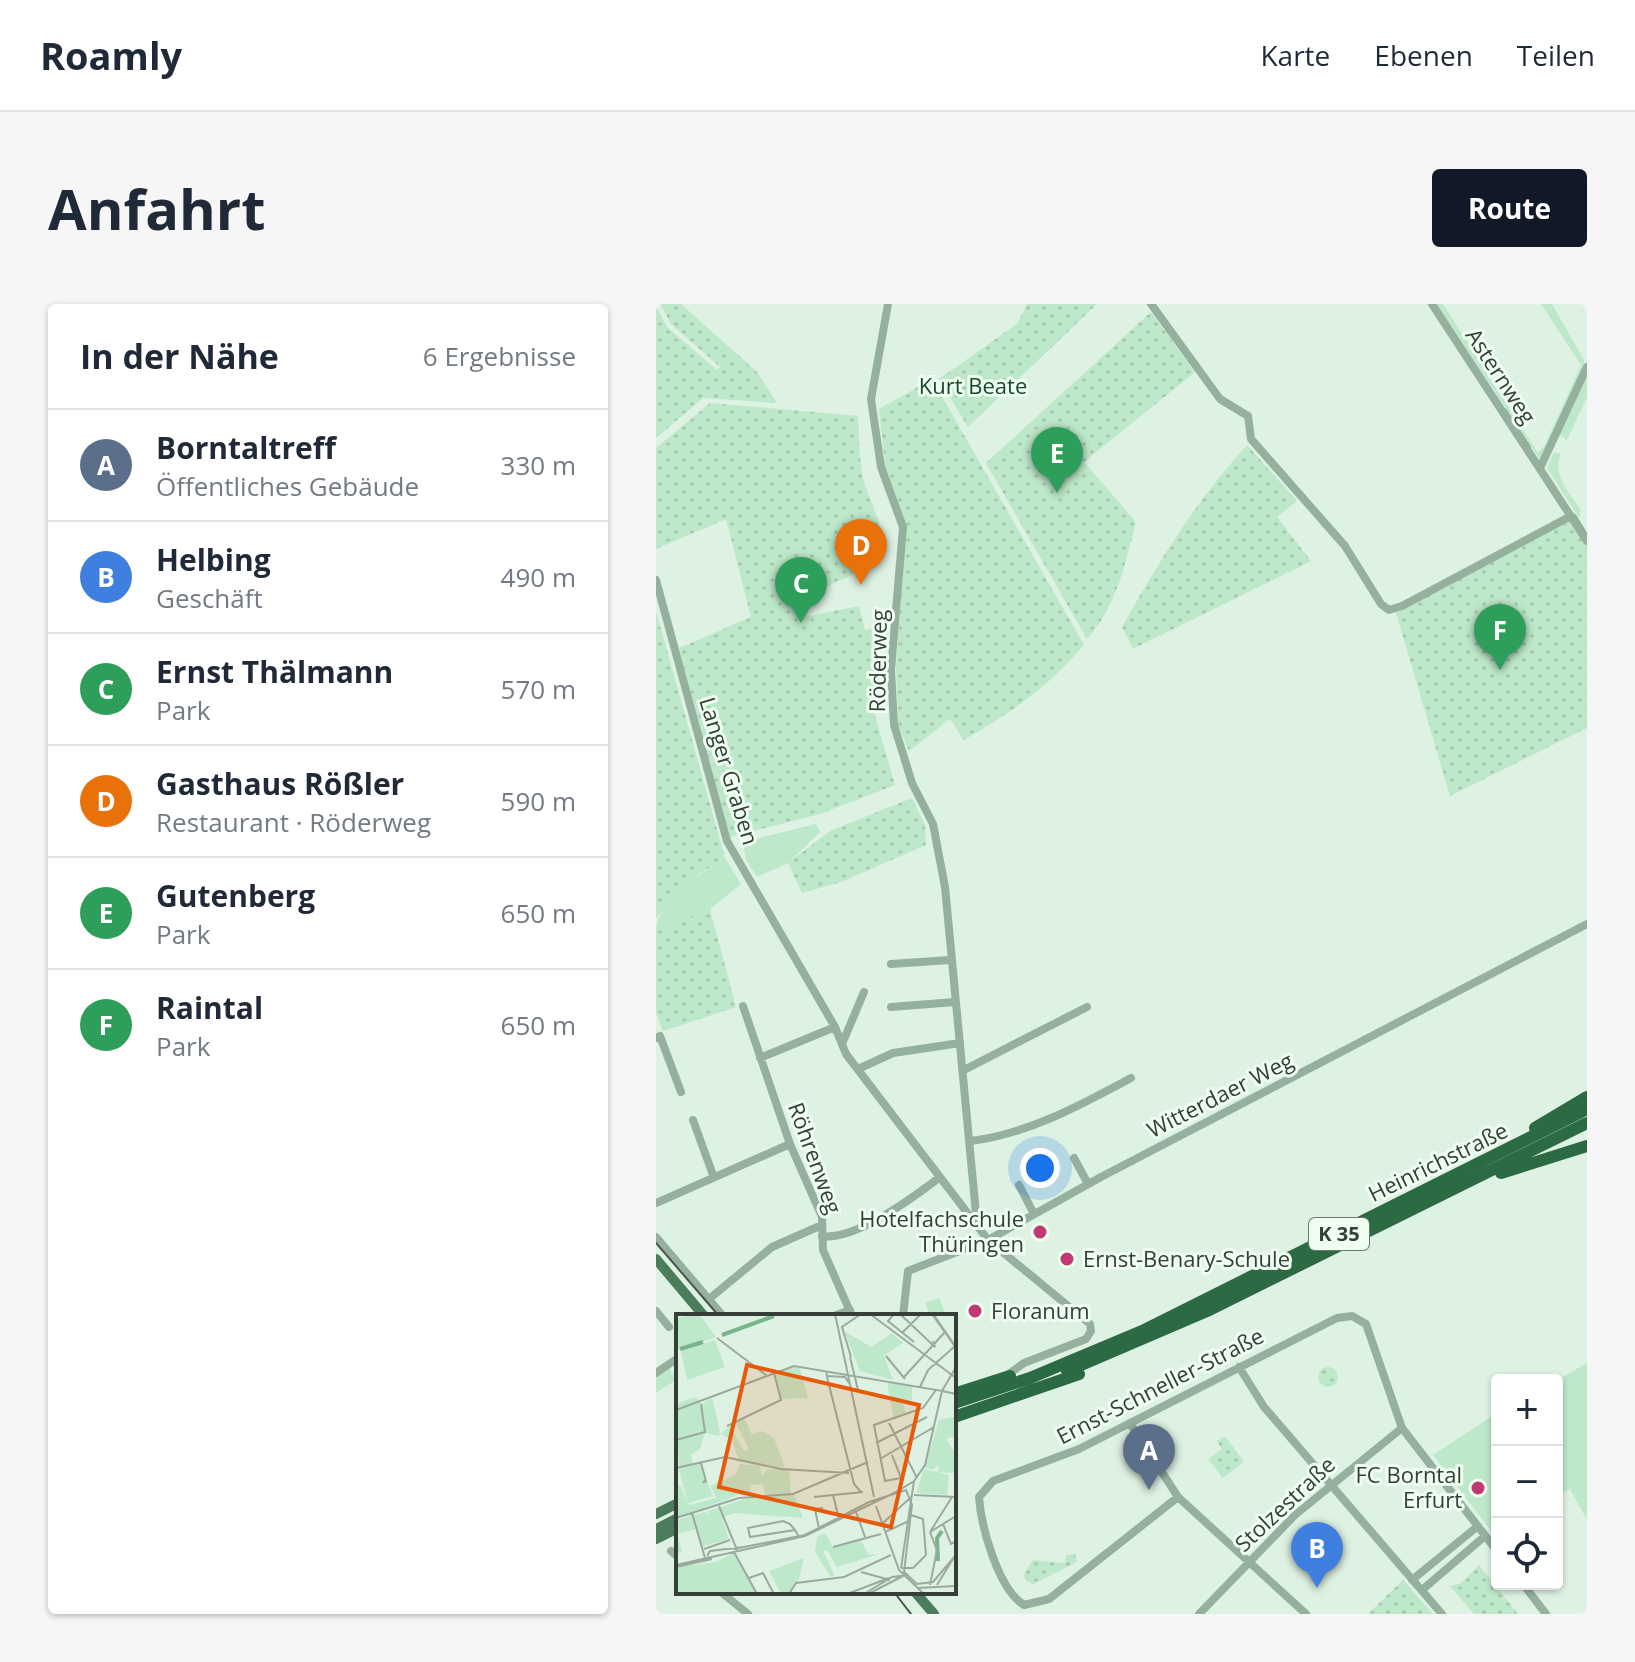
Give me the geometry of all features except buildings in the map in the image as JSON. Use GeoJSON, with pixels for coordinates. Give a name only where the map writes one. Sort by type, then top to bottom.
{"type":"FeatureCollection","features":[{"type":"Feature","properties":{"kind":"highway"},"geometry":{"type":"LineString","coordinates":[[1509,1149],[1514,1140],[1587,1097]]}},
{"type":"Feature","properties":{"kind":"highway","name":"Heinrichstraße"},"geometry":{"type":"LineString","coordinates":[[1095,1356],[1587,1109]]}},
{"type":"Feature","properties":{"kind":"highway","name":"Heinrichstraße"},"geometry":{"type":"LineString","coordinates":[[956,1404],[1095,1356],[1207,1311],[1587,1123]]}},
{"type":"Feature","properties":{"kind":"highway"},"geometry":{"type":"LineString","coordinates":[[1467,1183],[1587,1146]]}},
{"type":"Feature","properties":{"kind":"highway","name":"K 35"},"geometry":{"type":"LineString","coordinates":[[956,1393],[1002,1378],[1095,1356]]}},
{"type":"Feature","properties":{"kind":"highway","name":"K 35"},"geometry":{"type":"LineString","coordinates":[[956,1416],[1032,1393],[1091,1369],[1095,1356]]}},
{"type":"Feature","properties":{"kind":"main road"},"geometry":{"type":"LineString","coordinates":[[656,1259],[702,1314]]}},
{"type":"Feature","properties":{"kind":"main road"},"geometry":{"type":"LineString","coordinates":[[656,1514],[676,1504]]}},
{"type":"Feature","properties":{"kind":"main road"},"geometry":{"type":"LineString","coordinates":[[656,1523],[676,1513]]}},
{"type":"Feature","properties":{"kind":"main road"},"geometry":{"type":"LineString","coordinates":[[656,1529],[676,1519]]}},
{"type":"Feature","properties":{"kind":"main road"},"geometry":{"type":"LineString","coordinates":[[656,1539],[674,1530]]}},
{"type":"Feature","properties":{"kind":"main road"},"geometry":{"type":"LineString","coordinates":[[917,1594],[934,1614]]}},
{"type":"Feature","properties":{"kind":"street","name":"Röderweg"},"geometry":{"type":"LineString","coordinates":[[888,304],[871,399],[881,467],[903,527],[891,670],[894,725],[912,783],[933,824],[945,887],[977,1225]]}},
{"type":"Feature","properties":{"kind":"street"},"geometry":{"type":"LineString","coordinates":[[1151,304],[1220,399],[1248,416],[1251,439],[1345,546],[1381,604],[1389,610],[1415,600],[1571,516]]}},
{"type":"Feature","properties":{"kind":"street","name":"Asternweg"},"geometry":{"type":"LineString","coordinates":[[1432,304],[1587,541]]}},
{"type":"Feature","properties":{"kind":"street"},"geometry":{"type":"LineString","coordinates":[[1540,468],[1587,367]]}},
{"type":"Feature","properties":{"kind":"street","name":"Langer Graben"},"geometry":{"type":"LineString","coordinates":[[656,580],[727,841],[842,1044],[988,1240],[1090,1324],[1091,1331],[1086,1339],[1024,1363],[1002,1378]]}},
{"type":"Feature","properties":{"kind":"street","name":"Witterdaer Weg"},"geometry":{"type":"LineString","coordinates":[[903,1314],[908,1271],[988,1240],[1088,1184],[1587,924]]}},
{"type":"Feature","properties":{"kind":"street"},"geometry":{"type":"LineString","coordinates":[[891,964],[950,960]]}},
{"type":"Feature","properties":{"kind":"street"},"geometry":{"type":"LineString","coordinates":[[842,1044],[864,992]]}},
{"type":"Feature","properties":{"kind":"street"},"geometry":{"type":"LineString","coordinates":[[891,1007],[955,1002]]}},
{"type":"Feature","properties":{"kind":"street","name":"Röhrenweg"},"geometry":{"type":"LineString","coordinates":[[743,1006],[790,1144],[822,1217],[823,1250],[851,1313]]}},
{"type":"Feature","properties":{"kind":"street"},"geometry":{"type":"LineString","coordinates":[[964,1070],[1087,1007]]}},
{"type":"Feature","properties":{"kind":"street"},"geometry":{"type":"LineString","coordinates":[[760,1058],[835,1027]]}},
{"type":"Feature","properties":{"kind":"street"},"geometry":{"type":"LineString","coordinates":[[658,1037],[681,1092]]}},
{"type":"Feature","properties":{"kind":"street"},"geometry":{"type":"LineString","coordinates":[[858,1069],[893,1053],[960,1043]]}},
{"type":"Feature","properties":{"kind":"street"},"geometry":{"type":"LineString","coordinates":[[971,1141],[1003,1137],[1025,1130],[1131,1078]]}},
{"type":"Feature","properties":{"kind":"street"},"geometry":{"type":"LineString","coordinates":[[693,1120],[713,1175]]}},
{"type":"Feature","properties":{"kind":"street"},"geometry":{"type":"LineString","coordinates":[[656,1203],[713,1175],[790,1144]]}},
{"type":"Feature","properties":{"kind":"street"},"geometry":{"type":"LineString","coordinates":[[1074,1158],[1088,1184]]}},
{"type":"Feature","properties":{"kind":"street"},"geometry":{"type":"LineString","coordinates":[[822,1236],[835,1238],[872,1220],[940,1177]]}},
{"type":"Feature","properties":{"kind":"street"},"geometry":{"type":"LineString","coordinates":[[1019,1185],[1034,1214]]}},
{"type":"Feature","properties":{"kind":"street"},"geometry":{"type":"LineString","coordinates":[[709,1299],[772,1247],[822,1225]]}},
{"type":"Feature","properties":{"kind":"street"},"geometry":{"type":"LineString","coordinates":[[656,1237],[721,1314]]}},
{"type":"Feature","properties":{"kind":"street"},"geometry":{"type":"LineString","coordinates":[[656,1311],[669,1327]]}},
{"type":"Feature","properties":{"kind":"street","name":"Ernst-Schneller-Straße"},"geometry":{"type":"LineString","coordinates":[[1178,1497],[1049,1599],[1024,1605],[1013,1599],[984,1527],[979,1497],[984,1487],[1079,1449],[1337,1318],[1352,1316],[1366,1324],[1402,1428]]}},
{"type":"Feature","properties":{"kind":"street"},"geometry":{"type":"LineString","coordinates":[[656,1373],[676,1359]]}},
{"type":"Feature","properties":{"kind":"street"},"geometry":{"type":"LineString","coordinates":[[1239,1367],[1264,1407],[1442,1614]]}},
{"type":"Feature","properties":{"kind":"street"},"geometry":{"type":"LineString","coordinates":[[1130,1423],[1178,1497],[1306,1614]]}},
{"type":"Feature","properties":{"kind":"street"},"geometry":{"type":"LineString","coordinates":[[1402,1428],[1491,1544]]}},
{"type":"Feature","properties":{"kind":"street","name":"Stolzestraße"},"geometry":{"type":"LineString","coordinates":[[1199,1614],[1330,1484],[1402,1428]]}},
{"type":"Feature","properties":{"kind":"street"},"geometry":{"type":"LineString","coordinates":[[1412,1580],[1478,1526]]}},
{"type":"Feature","properties":{"kind":"street"},"geometry":{"type":"LineString","coordinates":[[1422,1590],[1485,1536]]}},
{"type":"Feature","properties":{"kind":"street"},"geometry":{"type":"LineString","coordinates":[[1528,1590],[1546,1614]]}},
{"type":"Feature","properties":{"kind":"street"},"geometry":{"type":"LineString","coordinates":[[723,1594],[748,1614]]}},
{"type":"Feature","properties":{"kind":"green space"},"geometry":{"type":"Polygon","coordinates":[[[660,304],[681,304],[757,372],[777,403],[703,398],[656,438],[656,306],[667,327],[717,370],[720,367],[671,324],[660,304]]]}},
{"type":"Feature","properties":{"kind":"green space","name":"Kurt Beate"},"geometry":{"type":"Polygon","coordinates":[[[1027,304],[1097,304],[968,427],[939,379],[1017,324],[1027,304]]]}},
{"type":"Feature","properties":{"kind":"green space"},"geometry":{"type":"Polygon","coordinates":[[[1437,304],[1443,304],[1538,453],[1545,445],[1581,365],[1541,304],[1552,304],[1584,360],[1584,367],[1540,460],[1437,304]]]}},
{"type":"Feature","properties":{"kind":"green space"},"geometry":{"type":"Polygon","coordinates":[[[1151,312],[1195,372],[1084,462],[1136,522],[1113,599],[1087,639],[986,463],[1151,312]]]}},
{"type":"Feature","properties":{"kind":"green space"},"geometry":{"type":"Polygon","coordinates":[[[1587,377],[1587,397],[1567,440],[1560,435],[1587,377]]]}},
{"type":"Feature","properties":{"kind":"green space"},"geometry":{"type":"Polygon","coordinates":[[[932,379],[1084,645],[1043,686],[981,730],[964,740],[950,719],[909,751],[898,725],[896,665],[906,526],[886,473],[879,409],[932,379]]]}},
{"type":"Feature","properties":{"kind":"green space"},"geometry":{"type":"Polygon","coordinates":[[[710,403],[858,416],[862,473],[881,530],[882,553],[877,564],[798,599],[804,617],[859,606],[865,630],[873,629],[874,712],[895,785],[820,814],[730,837],[679,648],[751,617],[726,519],[656,549],[656,448],[710,403]]]}},
{"type":"Feature","properties":{"kind":"green space"},"geometry":{"type":"Polygon","coordinates":[[[1247,445],[1297,501],[1277,517],[1311,561],[1133,649],[1122,627],[1179,532],[1247,445]]]}},
{"type":"Feature","properties":{"kind":"green space"},"geometry":{"type":"Polygon","coordinates":[[[1554,452],[1561,454],[1560,477],[1581,510],[1579,518],[1547,468],[1554,452]]]}},
{"type":"Feature","properties":{"kind":"green space"},"geometry":{"type":"Polygon","coordinates":[[[1570,521],[1587,547],[1587,728],[1450,796],[1396,613],[1570,521]]]}},
{"type":"Feature","properties":{"kind":"green space"},"geometry":{"type":"Polygon","coordinates":[[[656,611],[725,858],[700,873],[656,918],[656,611]]]}},
{"type":"Feature","properties":{"kind":"green space"},"geometry":{"type":"Polygon","coordinates":[[[912,798],[925,825],[926,845],[841,882],[802,893],[788,863],[830,831],[912,798]]]}},
{"type":"Feature","properties":{"kind":"green space"},"geometry":{"type":"Polygon","coordinates":[[[816,824],[820,832],[788,863],[757,877],[746,860],[743,842],[816,824]]]}},
{"type":"Feature","properties":{"kind":"green space"},"geometry":{"type":"Polygon","coordinates":[[[725,858],[741,884],[710,909],[656,932],[663,909],[671,899],[692,880],[725,858]]]}},
{"type":"Feature","properties":{"kind":"green space"},"geometry":{"type":"Polygon","coordinates":[[[710,909],[736,1007],[663,1031],[656,1013],[656,932],[710,909]]]}},
{"type":"Feature","properties":{"kind":"green space"},"geometry":{"type":"Polygon","coordinates":[[[939,1298],[945,1314],[929,1314],[925,1303],[939,1298]]]}},
{"type":"Feature","properties":{"kind":"green space"},"geometry":{"type":"Polygon","coordinates":[[[1587,1363],[1587,1520],[1570,1489],[1563,1493],[1563,1377],[1587,1363]]]}},
{"type":"Feature","properties":{"kind":"green space"},"geometry":{"type":"Polygon","coordinates":[[[1328,1367],[1335,1370],[1338,1377],[1335,1384],[1328,1387],[1321,1384],[1318,1377],[1321,1370],[1328,1367]]]}},
{"type":"Feature","properties":{"kind":"green space"},"geometry":{"type":"Polygon","coordinates":[[[669,1368],[676,1380],[656,1393],[656,1377],[669,1368]]]}},
{"type":"Feature","properties":{"kind":"green space","name":"FC Borntal Erfurt"},"geometry":{"type":"Polygon","coordinates":[[[1491,1417],[1491,1531],[1433,1455],[1491,1417]]]}},
{"type":"Feature","properties":{"kind":"green space"},"geometry":{"type":"Polygon","coordinates":[[[1225,1436],[1244,1462],[1223,1478],[1208,1459],[1222,1449],[1217,1441],[1225,1436]]]}},
{"type":"Feature","properties":{"kind":"green space"},"geometry":{"type":"Polygon","coordinates":[[[1075,1554],[1077,1562],[1033,1584],[1025,1580],[1024,1574],[1033,1560],[1065,1563],[1066,1555],[1075,1554]]]}},
{"type":"Feature","properties":{"kind":"green space"},"geometry":{"type":"Polygon","coordinates":[[[1479,1565],[1491,1580],[1491,1590],[1499,1590],[1518,1614],[1474,1614],[1450,1586],[1461,1583],[1479,1565]]]}},
{"type":"Feature","properties":{"kind":"green space"},"geometry":{"type":"Polygon","coordinates":[[[1403,1580],[1433,1614],[1368,1614],[1403,1580]]]}},
{"type":"Feature","properties":{"kind":"waterway"},"geometry":{"type":"LineString","coordinates":[[1505,409],[1530,447]]}},
{"type":"Feature","properties":{"kind":"waterway"},"geometry":{"type":"LineString","coordinates":[[1575,515],[1586,533]]}},
{"type":"Feature","properties":{"kind":"tram line"},"geometry":{"type":"LineString","coordinates":[[656,1243],[717,1314]]}},
{"type":"Feature","properties":{"kind":"tram line"},"geometry":{"type":"LineString","coordinates":[[896,1594],[911,1614]]}},
{"type":"Feature","properties":{"kind":"place","name":"Gutenberg"},"geometry":{"type":"Point","coordinates":[1057,493]}},
{"type":"Feature","properties":{"kind":"place","name":"Gasthaus Rößler"},"geometry":{"type":"Point","coordinates":[861,585]}},
{"type":"Feature","properties":{"kind":"place","name":"Ernst Thälmann"},"geometry":{"type":"Point","coordinates":[801,623]}},
{"type":"Feature","properties":{"kind":"place","name":"Raintal"},"geometry":{"type":"Point","coordinates":[1500,670]}},
{"type":"Feature","properties":{"kind":"place","name":"Hotelfachschule Thüringen"},"geometry":{"type":"Point","coordinates":[1040,1232]}},
{"type":"Feature","properties":{"kind":"place","name":"Ernst-Benary-Schule"},"geometry":{"type":"Point","coordinates":[1067,1259]}},
{"type":"Feature","properties":{"kind":"place","name":"Floranum"},"geometry":{"type":"Point","coordinates":[975,1311]}},
{"type":"Feature","properties":{"kind":"place","name":"FC Borntal Erfurt"},"geometry":{"type":"Point","coordinates":[1478,1488]}},
{"type":"Feature","properties":{"kind":"place","name":"Borntaltreff"},"geometry":{"type":"Point","coordinates":[1149,1490]}},
{"type":"Feature","properties":{"kind":"place","name":"Helbing"},"geometry":{"type":"Point","coordinates":[1317,1588]}}]}
